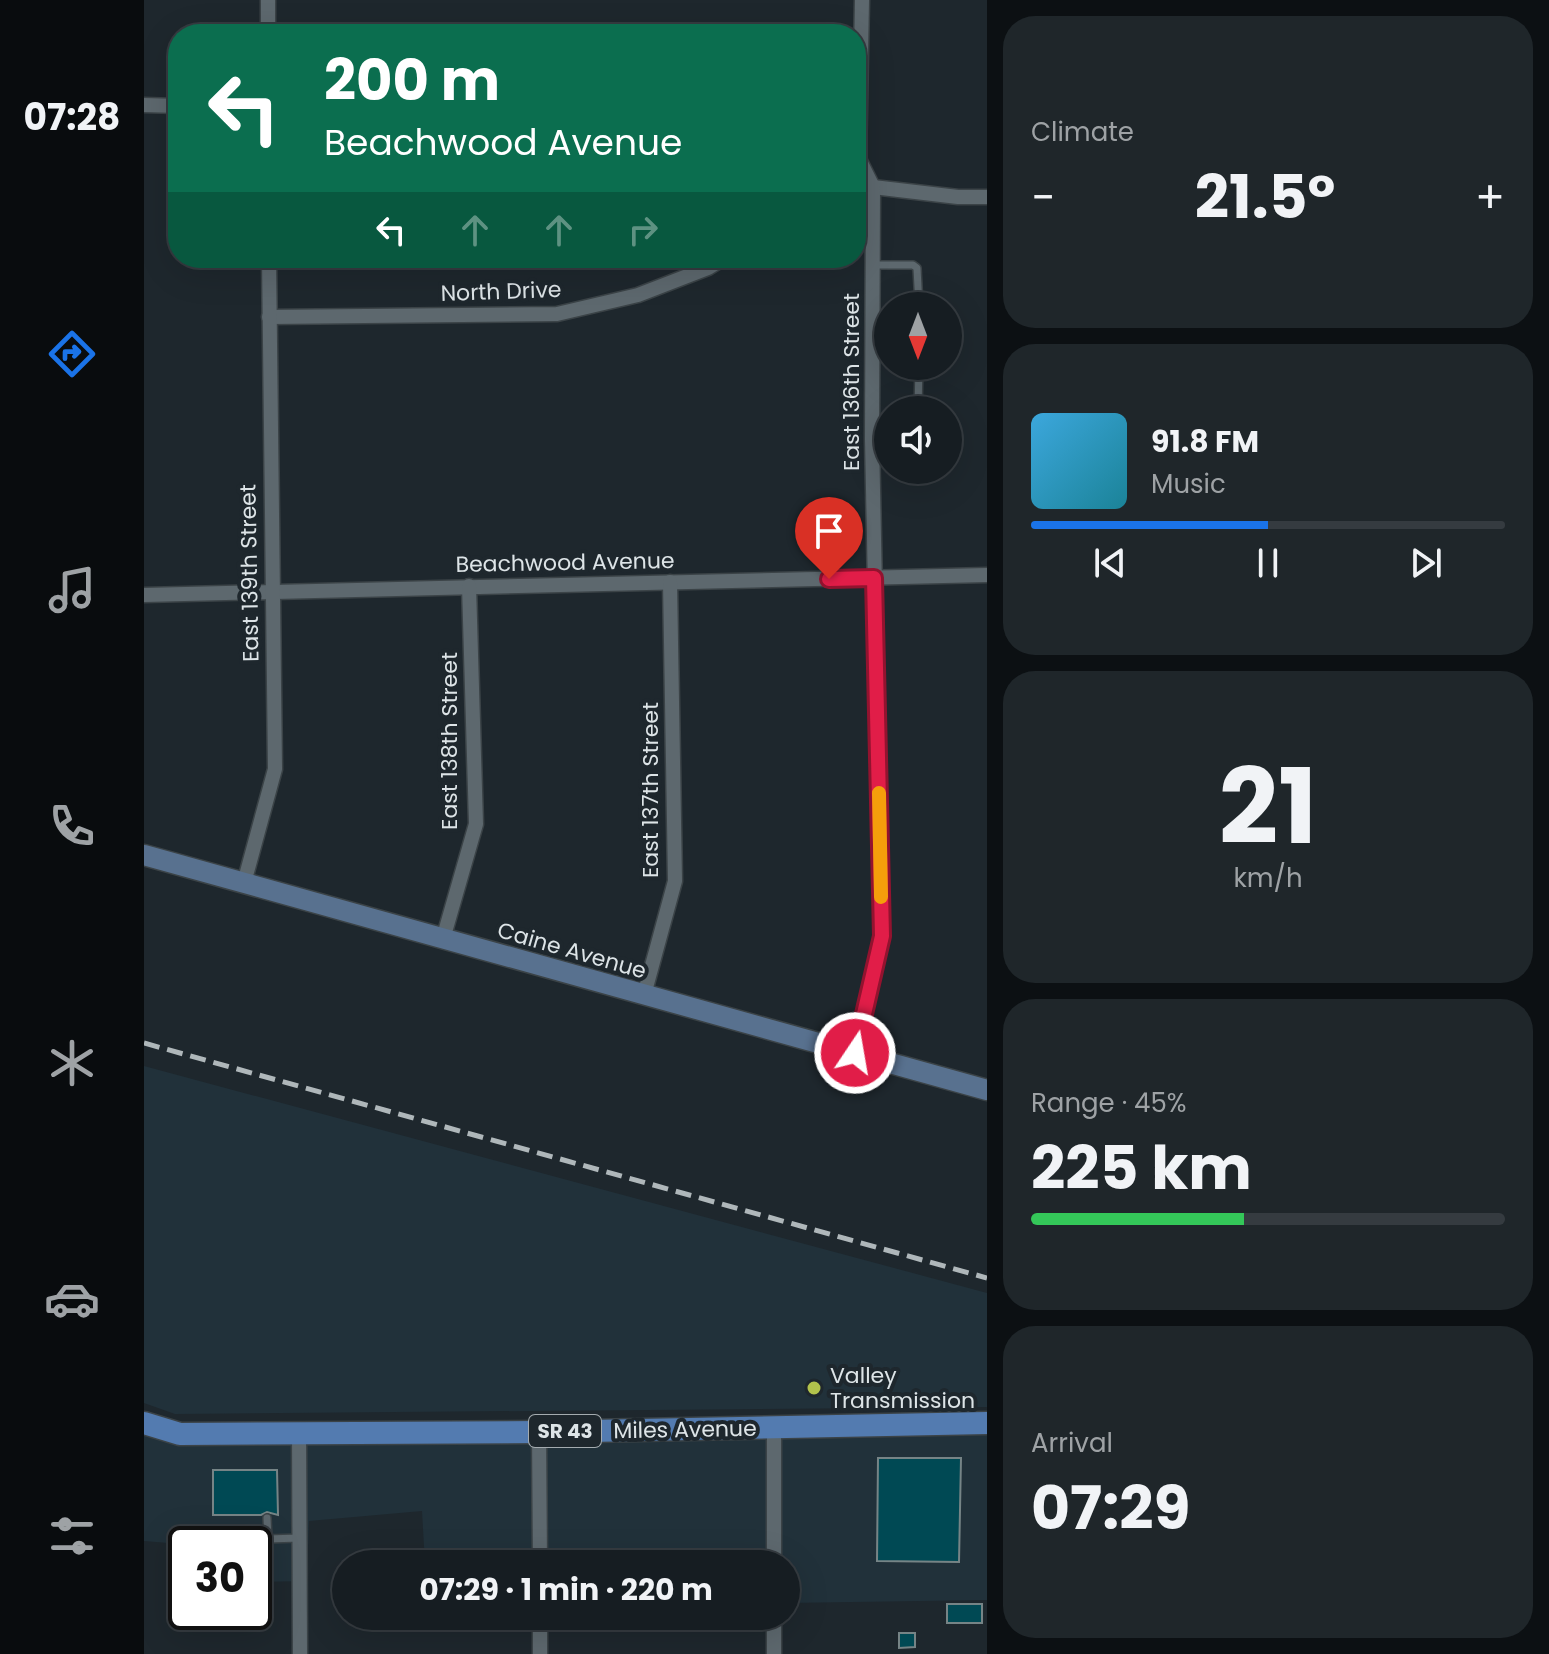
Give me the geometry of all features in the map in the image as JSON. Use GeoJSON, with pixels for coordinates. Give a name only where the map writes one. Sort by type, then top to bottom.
{"type":"FeatureCollection","features":[{"type":"Feature","properties":{"kind":"main road","name":"Miles Avenue"},"geometry":{"type":"LineString","coordinates":[[144,1423],[180,1434],[539,1432],[987,1423]]}},
{"type":"Feature","properties":{"kind":"street"},"geometry":{"type":"LineString","coordinates":[[268,0],[268,24]]}},
{"type":"Feature","properties":{"kind":"street","name":"East 136th Street"},"geometry":{"type":"LineString","coordinates":[[861,24],[862,0]]}},
{"type":"Feature","properties":{"kind":"street"},"geometry":{"type":"LineString","coordinates":[[144,105],[168,106]]}},
{"type":"Feature","properties":{"kind":"street","name":"East 136th Street"},"geometry":{"type":"LineString","coordinates":[[855,1053],[882,936],[872,427],[873,187],[866,175]]}},
{"type":"Feature","properties":{"kind":"street"},"geometry":{"type":"LineString","coordinates":[[873,187],[930,195],[987,197]]}},
{"type":"Feature","properties":{"kind":"street","name":"East 139th Street"},"geometry":{"type":"LineString","coordinates":[[244,883],[275,769],[269,268]]}},
{"type":"Feature","properties":{"kind":"street","name":"North Drive"},"geometry":{"type":"LineString","coordinates":[[269,317],[557,314],[638,295],[708,268]]}},
{"type":"Feature","properties":{"kind":"street","name":"Beachwood Avenue"},"geometry":{"type":"LineString","coordinates":[[144,595],[987,575]]}},
{"type":"Feature","properties":{"kind":"street","name":"East 137th Street"},"geometry":{"type":"LineString","coordinates":[[644,995],[675,881],[670,582]]}},
{"type":"Feature","properties":{"kind":"street","name":"East 138th Street"},"geometry":{"type":"LineString","coordinates":[[443,939],[476,824],[469,586]]}},
{"type":"Feature","properties":{"kind":"street","name":"Caine Avenue"},"geometry":{"type":"LineString","coordinates":[[144,855],[987,1090]]}},
{"type":"Feature","properties":{"kind":"street"},"geometry":{"type":"LineString","coordinates":[[774,1427],[774,1550]]}},
{"type":"Feature","properties":{"kind":"street"},"geometry":{"type":"LineString","coordinates":[[299,1432],[300,1654]]}},
{"type":"Feature","properties":{"kind":"street"},"geometry":{"type":"LineString","coordinates":[[539,1432],[540,1550]]}},
{"type":"Feature","properties":{"kind":"street"},"geometry":{"type":"LineString","coordinates":[[540,1630],[540,1654]]}},
{"type":"Feature","properties":{"kind":"street"},"geometry":{"type":"LineString","coordinates":[[774,1630],[774,1654]]}},
{"type":"Feature","properties":{"kind":"lane"},"geometry":{"type":"LineString","coordinates":[[874,265],[913,265],[917,268],[918,292]]}},
{"type":"Feature","properties":{"kind":"lane"},"geometry":{"type":"LineString","coordinates":[[267,1518],[267,1526]]}},
{"type":"Feature","properties":{"kind":"lane"},"geometry":{"type":"LineString","coordinates":[[272,1539],[299,1538]]}},
{"type":"Feature","properties":{"kind":"shaded area"},"geometry":{"type":"Polygon","coordinates":[[[144,1066],[987,1293],[987,1407],[175,1414],[144,1403],[144,1066]]]}},
{"type":"Feature","properties":{"kind":"shaded area"},"geometry":{"type":"Polygon","coordinates":[[[144,1423],[987,1423],[987,1600],[800,1603],[800,1550],[424,1550],[422,1511],[309,1521],[307,1581],[272,1582],[272,1526],[168,1526],[168,1543],[144,1541],[144,1423]]]}},
{"type":"Feature","properties":{"kind":"building"},"geometry":{"type":"Polygon","coordinates":[[[878,1458],[961,1458],[959,1562],[877,1561],[878,1458]]]}},
{"type":"Feature","properties":{"kind":"building"},"geometry":{"type":"Polygon","coordinates":[[[213,1470],[277,1470],[278,1515],[267,1512],[261,1515],[213,1515],[213,1470]]]}},
{"type":"Feature","properties":{"kind":"building"},"geometry":{"type":"Polygon","coordinates":[[[947,1604],[982,1604],[982,1623],[947,1623],[947,1604]]]}},
{"type":"Feature","properties":{"kind":"building"},"geometry":{"type":"Polygon","coordinates":[[[899,1633],[915,1633],[915,1647],[899,1648],[899,1633]]]}},
{"type":"Feature","properties":{"kind":"railway"},"geometry":{"type":"LineString","coordinates":[[144,1043],[987,1278]]}},
{"type":"Feature","properties":{"kind":"slow traffic"},"geometry":{"type":"LineString","coordinates":[[879,793],[881,897]]}},
{"type":"Feature","properties":{"kind":"place","name":"Valley Transmission"},"geometry":{"type":"Point","coordinates":[814,1388]}},
{"type":"Feature","properties":{"kind":"route"},"geometry":{"type":"LineString","coordinates":[[829,579],[874,578],[882,936],[855,1053]]}}]}
